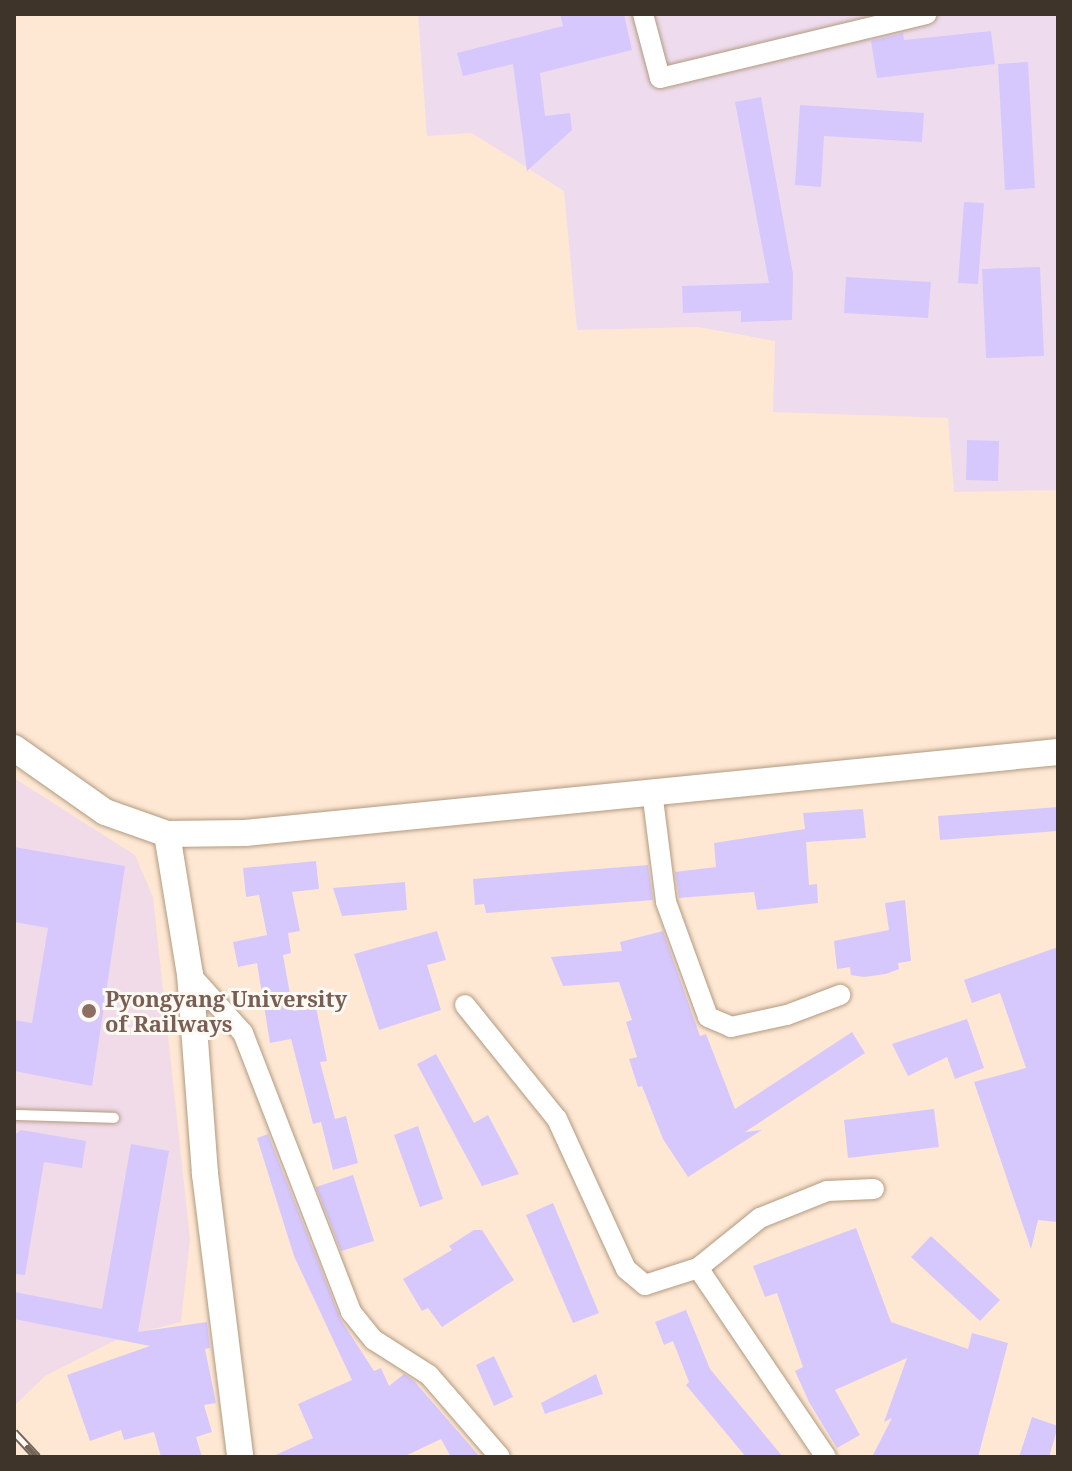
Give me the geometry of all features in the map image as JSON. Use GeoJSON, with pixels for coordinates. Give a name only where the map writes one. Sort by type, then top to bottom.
{"type":"FeatureCollection","features":[{"type":"Feature","properties":{"kind":"street"},"geometry":{"type":"LineString","coordinates":[[643,14],[660,78],[926,14]]}},
{"type":"Feature","properties":{"kind":"street"},"geometry":{"type":"LineString","coordinates":[[14,748],[105,812],[167,834],[245,833],[1058,752]]}},
{"type":"Feature","properties":{"kind":"street"},"geometry":{"type":"LineString","coordinates":[[652,791],[666,902],[708,1017],[731,1027],[787,1015],[840,995]]}},
{"type":"Feature","properties":{"kind":"street"},"geometry":{"type":"LineString","coordinates":[[167,834],[190,974],[206,1189],[240,1457]]}},
{"type":"Feature","properties":{"kind":"street"},"geometry":{"type":"LineString","coordinates":[[190,974],[243,1033],[351,1312],[374,1340],[429,1375],[500,1457]]}},
{"type":"Feature","properties":{"kind":"street"},"geometry":{"type":"LineString","coordinates":[[465,1005],[557,1119],[626,1269],[645,1285],[698,1268],[760,1218],[827,1191],[874,1189]]}},
{"type":"Feature","properties":{"kind":"street"},"geometry":{"type":"LineString","coordinates":[[698,1268],[826,1457]]}},
{"type":"Feature","properties":{"kind":"lane"},"geometry":{"type":"LineString","coordinates":[[14,1115],[114,1118]]}},
{"type":"Feature","properties":{"kind":"shaded area"},"geometry":{"type":"Polygon","coordinates":[[[418,14],[1058,14],[1058,490],[954,492],[948,418],[773,412],[775,341],[698,327],[577,330],[564,191],[472,133],[427,136],[418,14]]]}},
{"type":"Feature","properties":{"kind":"shaded area","name":"Pyongyang University of Railways"},"geometry":{"type":"Polygon","coordinates":[[[14,778],[135,855],[153,897],[190,1239],[181,1322],[122,1337],[45,1376],[14,1406],[14,778]]]}},
{"type":"Feature","properties":{"kind":"building"},"geometry":{"type":"Polygon","coordinates":[[[560,14],[624,14],[632,50],[540,73],[545,116],[570,113],[572,130],[527,171],[513,64],[463,76],[457,53],[563,26],[560,14]]]}},
{"type":"Feature","properties":{"kind":"building"},"geometry":{"type":"Polygon","coordinates":[[[991,31],[995,64],[877,78],[871,41],[903,33],[904,40],[991,31]]]}},
{"type":"Feature","properties":{"kind":"building"},"geometry":{"type":"Polygon","coordinates":[[[1028,62],[1035,188],[1005,190],[998,64],[1028,62]]]}},
{"type":"Feature","properties":{"kind":"building"},"geometry":{"type":"Polygon","coordinates":[[[761,97],[793,274],[792,320],[741,322],[741,311],[683,313],[682,286],[769,283],[735,102],[761,97]]]}},
{"type":"Feature","properties":{"kind":"building"},"geometry":{"type":"Polygon","coordinates":[[[800,105],[924,113],[922,142],[824,136],[821,187],[795,185],[800,105]]]}},
{"type":"Feature","properties":{"kind":"building"},"geometry":{"type":"Polygon","coordinates":[[[964,202],[984,203],[978,284],[958,283],[964,202]]]}},
{"type":"Feature","properties":{"kind":"building"},"geometry":{"type":"Polygon","coordinates":[[[1040,267],[1044,356],[986,358],[982,269],[1040,267]]]}},
{"type":"Feature","properties":{"kind":"building"},"geometry":{"type":"Polygon","coordinates":[[[846,277],[931,282],[928,318],[844,313],[846,277]]]}},
{"type":"Feature","properties":{"kind":"building"},"geometry":{"type":"Polygon","coordinates":[[[967,440],[999,441],[998,481],[966,480],[967,440]]]}},
{"type":"Feature","properties":{"kind":"building"},"geometry":{"type":"Polygon","coordinates":[[[1058,807],[1058,831],[940,840],[938,816],[1058,807]]]}},
{"type":"Feature","properties":{"kind":"building"},"geometry":{"type":"Polygon","coordinates":[[[863,809],[866,838],[806,842],[809,885],[817,884],[818,903],[757,910],[754,892],[679,898],[675,872],[716,867],[714,843],[805,829],[803,813],[863,809]]]}},
{"type":"Feature","properties":{"kind":"building"},"geometry":{"type":"Polygon","coordinates":[[[14,847],[125,866],[92,1086],[14,1071],[14,1020],[32,1023],[48,928],[14,922],[14,847]]]}},
{"type":"Feature","properties":{"kind":"building"},"geometry":{"type":"Polygon","coordinates":[[[316,861],[319,889],[292,892],[300,931],[288,933],[291,953],[283,955],[293,1011],[316,1007],[327,1061],[320,1062],[335,1119],[346,1116],[358,1163],[333,1170],[321,1122],[313,1124],[291,1039],[270,1043],[257,963],[238,967],[233,942],[267,935],[259,895],[246,897],[243,868],[316,861]]]}},
{"type":"Feature","properties":{"kind":"building"},"geometry":{"type":"Polygon","coordinates":[[[648,865],[653,900],[486,913],[484,904],[475,905],[473,879],[648,865]]]}},
{"type":"Feature","properties":{"kind":"building"},"geometry":{"type":"Polygon","coordinates":[[[405,882],[407,910],[342,916],[333,888],[405,882]]]}},
{"type":"Feature","properties":{"kind":"building"},"geometry":{"type":"Polygon","coordinates":[[[905,900],[911,961],[898,963],[899,969],[886,974],[864,977],[851,975],[850,967],[837,969],[834,941],[889,930],[885,903],[905,900]]]}},
{"type":"Feature","properties":{"kind":"building"},"geometry":{"type":"Polygon","coordinates":[[[437,931],[446,960],[427,965],[441,1010],[379,1030],[354,954],[437,931]]]}},
{"type":"Feature","properties":{"kind":"building"},"geometry":{"type":"Polygon","coordinates":[[[663,931],[700,1036],[706,1034],[735,1109],[852,1032],[865,1053],[745,1132],[762,1130],[688,1177],[663,1139],[642,1086],[638,1087],[629,1059],[637,1057],[626,1022],[632,1020],[619,982],[563,986],[551,957],[622,951],[620,942],[663,931]]]}},
{"type":"Feature","properties":{"kind":"building"},"geometry":{"type":"Polygon","coordinates":[[[1058,947],[1058,1222],[1038,1220],[1031,1249],[974,1082],[1026,1068],[1000,993],[972,1003],[964,980],[1058,947]]]}},
{"type":"Feature","properties":{"kind":"building"},"geometry":{"type":"Polygon","coordinates":[[[967,1019],[984,1068],[955,1079],[947,1057],[908,1076],[892,1044],[967,1019]]]}},
{"type":"Feature","properties":{"kind":"building"},"geometry":{"type":"Polygon","coordinates":[[[436,1054],[474,1123],[488,1115],[519,1174],[482,1186],[417,1064],[436,1054]]]}},
{"type":"Feature","properties":{"kind":"building"},"geometry":{"type":"Polygon","coordinates":[[[934,1109],[939,1147],[848,1158],[844,1120],[934,1109]]]}},
{"type":"Feature","properties":{"kind":"building"},"geometry":{"type":"Polygon","coordinates":[[[418,1126],[443,1199],[420,1207],[394,1135],[418,1126]]]}},
{"type":"Feature","properties":{"kind":"building"},"geometry":{"type":"Polygon","coordinates":[[[21,1130],[86,1141],[82,1168],[44,1162],[25,1275],[14,1274],[14,1135],[21,1130]]]}},
{"type":"Feature","properties":{"kind":"building"},"geometry":{"type":"Polygon","coordinates":[[[268,1134],[341,1320],[374,1371],[381,1368],[389,1386],[404,1374],[414,1381],[480,1457],[451,1457],[441,1439],[403,1457],[271,1457],[313,1438],[298,1404],[352,1380],[294,1256],[257,1138],[268,1134]]]}},
{"type":"Feature","properties":{"kind":"building"},"geometry":{"type":"Polygon","coordinates":[[[131,1144],[169,1151],[138,1332],[207,1322],[210,1348],[205,1349],[216,1403],[204,1405],[212,1432],[196,1437],[202,1457],[161,1457],[154,1432],[124,1440],[121,1430],[90,1441],[67,1375],[150,1346],[14,1319],[14,1292],[102,1309],[131,1144]]]}},
{"type":"Feature","properties":{"kind":"building"},"geometry":{"type":"Polygon","coordinates":[[[353,1175],[374,1241],[341,1251],[316,1187],[353,1175]]]}},
{"type":"Feature","properties":{"kind":"building"},"geometry":{"type":"Polygon","coordinates":[[[553,1203],[599,1313],[573,1323],[526,1215],[553,1203]]]}},
{"type":"Feature","properties":{"kind":"building"},"geometry":{"type":"Polygon","coordinates":[[[856,1228],[891,1322],[968,1349],[972,1333],[1008,1343],[978,1457],[872,1457],[892,1418],[884,1422],[907,1358],[835,1390],[860,1435],[837,1448],[809,1402],[795,1371],[803,1367],[777,1293],[765,1297],[753,1266],[856,1228]]]}},
{"type":"Feature","properties":{"kind":"building"},"geometry":{"type":"Polygon","coordinates":[[[474,1230],[482,1230],[514,1280],[442,1327],[428,1308],[422,1311],[403,1279],[452,1250],[449,1246],[474,1230]]]}},
{"type":"Feature","properties":{"kind":"building"},"geometry":{"type":"Polygon","coordinates":[[[931,1236],[1000,1300],[980,1321],[911,1257],[931,1236]]]}},
{"type":"Feature","properties":{"kind":"building"},"geometry":{"type":"Polygon","coordinates":[[[686,1310],[710,1369],[783,1457],[746,1457],[686,1385],[689,1382],[673,1341],[664,1345],[655,1322],[686,1310]]]}},
{"type":"Feature","properties":{"kind":"building"},"geometry":{"type":"Polygon","coordinates":[[[494,1356],[513,1397],[494,1406],[476,1365],[494,1356]]]}},
{"type":"Feature","properties":{"kind":"building"},"geometry":{"type":"Polygon","coordinates":[[[596,1374],[603,1394],[545,1414],[541,1403],[596,1374]]]}},
{"type":"Feature","properties":{"kind":"building"},"geometry":{"type":"Polygon","coordinates":[[[1032,1417],[1058,1426],[1049,1457],[1019,1457],[1032,1417]]]}},
{"type":"Feature","properties":{"kind":"railway"},"geometry":{"type":"LineString","coordinates":[[14,1432],[37,1457]]}},
{"type":"Feature","properties":{"kind":"place","name":"Pyongyang University of Railways"},"geometry":{"type":"Point","coordinates":[89,1011]}}]}
